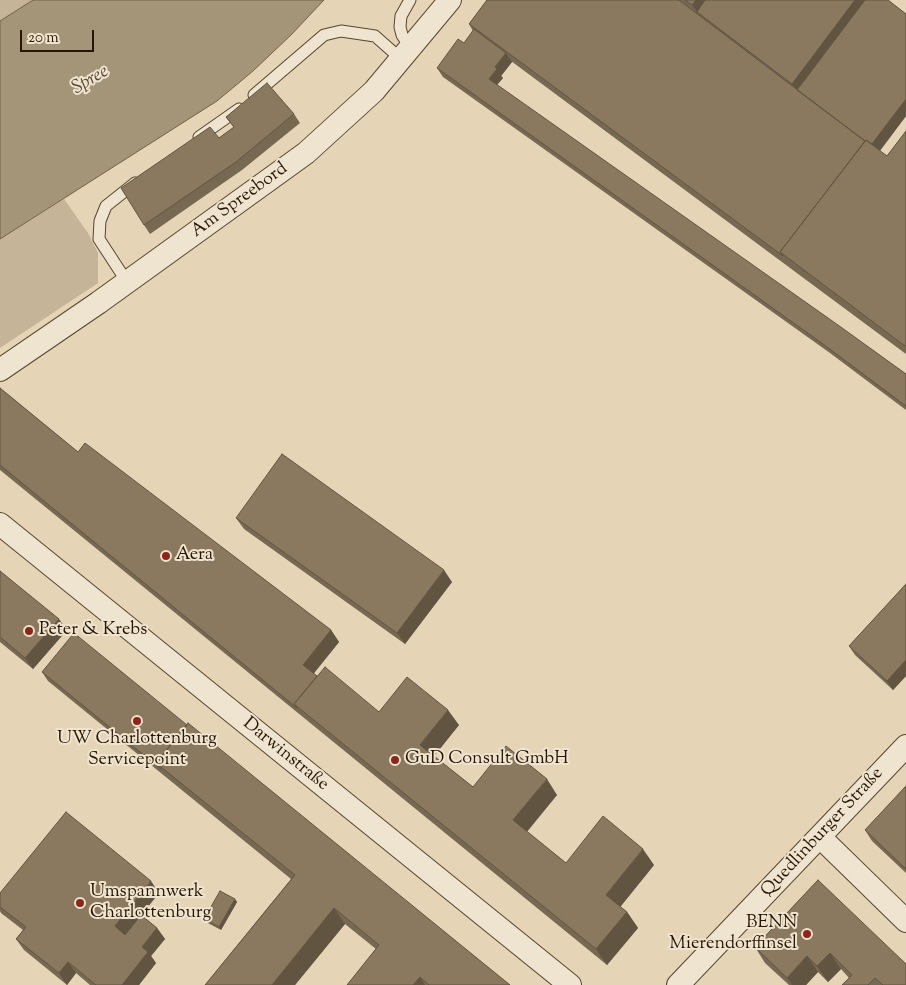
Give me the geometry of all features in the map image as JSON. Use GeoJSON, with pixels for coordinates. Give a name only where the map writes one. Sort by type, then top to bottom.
{"type":"FeatureCollection","features":[{"type":"Feature","properties":{"kind":"street","name":"Am Spreebord"},"geometry":{"type":"LineString","coordinates":[[0,370],[306,153],[374,91],[450,0]]}},
{"type":"Feature","properties":{"kind":"street","name":"Darwinstraße"},"geometry":{"type":"LineString","coordinates":[[0,524],[570,985]]}},
{"type":"Feature","properties":{"kind":"street","name":"Quedlinburger Straße"},"geometry":{"type":"LineString","coordinates":[[678,985],[906,746]]}},
{"type":"Feature","properties":{"kind":"street"},"geometry":{"type":"LineString","coordinates":[[820,837],[906,921]]}},
{"type":"Feature","properties":{"kind":"lane"},"geometry":{"type":"LineString","coordinates":[[406,53],[400,27],[401,16],[410,0]]}},
{"type":"Feature","properties":{"kind":"lane"},"geometry":{"type":"LineString","coordinates":[[191,143],[239,109],[324,34],[341,31],[375,36],[406,53]]}},
{"type":"Feature","properties":{"kind":"lane"},"geometry":{"type":"LineString","coordinates":[[126,282],[99,239],[100,221],[106,206],[145,174]]}},
{"type":"Feature","properties":{"kind":"shaded area"},"geometry":{"type":"Polygon","coordinates":[[[0,0],[33,0],[0,21],[0,0]]]}},
{"type":"Feature","properties":{"kind":"shaded area"},"geometry":{"type":"Polygon","coordinates":[[[64,199],[88,233],[98,253],[98,283],[0,348],[0,239],[64,199]]]}},
{"type":"Feature","properties":{"kind":"water","name":"Spree"},"geometry":{"type":"Polygon","coordinates":[[[33,0],[324,0],[253,71],[217,101],[0,239],[0,21],[33,0]]]}},
{"type":"Feature","properties":{"kind":"building"},"geometry":{"type":"Polygon","coordinates":[[[487,0],[679,0],[865,141],[780,252],[783,256],[469,24],[487,0]]]}},
{"type":"Feature","properties":{"kind":"building"},"geometry":{"type":"Polygon","coordinates":[[[685,0],[696,0],[692,5],[685,0]]]}},
{"type":"Feature","properties":{"kind":"building"},"geometry":{"type":"Polygon","coordinates":[[[705,0],[855,0],[792,84],[697,12],[705,0]]]}},
{"type":"Feature","properties":{"kind":"building"},"geometry":{"type":"Polygon","coordinates":[[[865,0],[888,0],[906,14],[906,99],[872,144],[865,141],[797,90],[865,0]]]}},
{"type":"Feature","properties":{"kind":"building"},"geometry":{"type":"Polygon","coordinates":[[[474,29],[506,53],[495,67],[497,69],[489,79],[906,374],[906,406],[823,344],[437,68],[458,39],[464,43],[474,29]]]}},
{"type":"Feature","properties":{"kind":"building"},"geometry":{"type":"Polygon","coordinates":[[[267,83],[294,114],[236,162],[144,225],[121,188],[210,127],[219,138],[234,127],[226,117],[267,83]]]}},
{"type":"Feature","properties":{"kind":"building"},"geometry":{"type":"Polygon","coordinates":[[[906,131],[905,346],[780,252],[866,140],[887,156],[906,131]]]}},
{"type":"Feature","properties":{"kind":"building","name":"Aera"},"geometry":{"type":"Polygon","coordinates":[[[0,388],[78,452],[85,443],[331,630],[303,665],[317,676],[294,704],[297,708],[0,465],[0,388]]]}},
{"type":"Feature","properties":{"kind":"building"},"geometry":{"type":"Polygon","coordinates":[[[282,454],[444,570],[397,633],[236,518],[282,454]]]}},
{"type":"Feature","properties":{"kind":"building"},"geometry":{"type":"Polygon","coordinates":[[[0,571],[59,619],[25,658],[0,637],[0,571]]]}},
{"type":"Feature","properties":{"kind":"building"},"geometry":{"type":"Polygon","coordinates":[[[906,584],[906,660],[887,681],[849,646],[906,584]]]}},
{"type":"Feature","properties":{"kind":"building","name":"UW Charlottenburg Servicepoint"},"geometry":{"type":"Polygon","coordinates":[[[74,633],[187,725],[156,763],[161,769],[42,672],[74,633]]]}},
{"type":"Feature","properties":{"kind":"building"},"geometry":{"type":"Polygon","coordinates":[[[325,667],[379,712],[407,677],[448,710],[420,745],[473,787],[506,746],[547,779],[513,820],[566,863],[603,816],[643,849],[606,895],[627,912],[596,949],[294,704],[325,667]]]}},
{"type":"Feature","properties":{"kind":"building"},"geometry":{"type":"Polygon","coordinates":[[[188,723],[510,985],[429,985],[420,977],[413,985],[347,985],[379,945],[334,908],[272,985],[205,985],[295,875],[156,763],[188,723]]]}},
{"type":"Feature","properties":{"kind":"building"},"geometry":{"type":"Polygon","coordinates":[[[906,786],[906,869],[865,830],[906,786]]]}},
{"type":"Feature","properties":{"kind":"building","name":"Umspannwerk Charlottenburg"},"geometry":{"type":"Polygon","coordinates":[[[66,812],[151,881],[115,926],[125,935],[141,915],[157,928],[142,947],[148,952],[122,985],[96,985],[68,962],[59,973],[16,939],[26,927],[0,907],[0,893],[66,812]]]}},
{"type":"Feature","properties":{"kind":"building"},"geometry":{"type":"Polygon","coordinates":[[[818,880],[906,964],[906,985],[883,985],[875,978],[868,985],[842,985],[852,975],[830,953],[817,966],[807,956],[787,978],[755,947],[818,880]]]}},
{"type":"Feature","properties":{"kind":"building"},"geometry":{"type":"Polygon","coordinates":[[[220,891],[235,899],[219,927],[204,919],[220,891]]]}},
{"type":"Feature","properties":{"kind":"place","name":"Aera"},"geometry":{"type":"Point","coordinates":[166,556]}},
{"type":"Feature","properties":{"kind":"place","name":"Peter & Krebs"},"geometry":{"type":"Point","coordinates":[29,631]}},
{"type":"Feature","properties":{"kind":"place","name":"UW Charlottenburg Servicepoint"},"geometry":{"type":"Point","coordinates":[137,721]}},
{"type":"Feature","properties":{"kind":"place","name":"GuD Consult GmbH"},"geometry":{"type":"Point","coordinates":[395,760]}},
{"type":"Feature","properties":{"kind":"place","name":"Umspannwerk Charlottenburg"},"geometry":{"type":"Point","coordinates":[80,903]}},
{"type":"Feature","properties":{"kind":"place","name":"BENN Mierendorffinsel"},"geometry":{"type":"Point","coordinates":[807,934]}}]}
